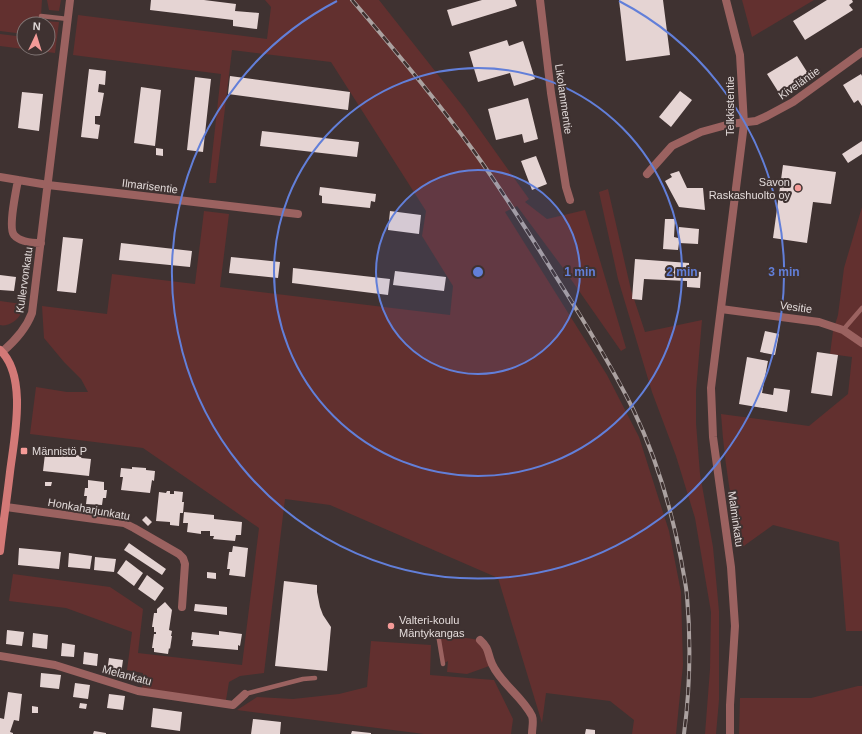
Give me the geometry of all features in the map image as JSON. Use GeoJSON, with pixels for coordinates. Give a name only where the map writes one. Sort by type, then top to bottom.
{"type":"FeatureCollection","features":[{"type":"Feature","properties":{"kind":"main road","name":"Kullervonkatu"},"geometry":{"type":"LineString","coordinates":[[0,551],[17,420],[17,396],[14,376],[1,351]]}},
{"type":"Feature","properties":{"kind":"street","name":"Kullervonkatu"},"geometry":{"type":"LineString","coordinates":[[1,351],[15,341],[28,323],[32,313],[70,0]]}},
{"type":"Feature","properties":{"kind":"street","name":"Likolammentie"},"geometry":{"type":"LineString","coordinates":[[540,0],[551,93],[566,188],[570,200]]}},
{"type":"Feature","properties":{"kind":"street","name":"Telkkistentie"},"geometry":{"type":"LineString","coordinates":[[721,309],[744,124],[740,55],[726,0]]}},
{"type":"Feature","properties":{"kind":"street","name":"Kiveläntie"},"geometry":{"type":"LineString","coordinates":[[647,174],[672,146],[701,132],[730,124],[744,124],[756,121],[793,102],[862,52]]}},
{"type":"Feature","properties":{"kind":"street","name":"Ilmarisentie"},"geometry":{"type":"LineString","coordinates":[[0,177],[48,185],[298,214]]}},
{"type":"Feature","properties":{"kind":"street"},"geometry":{"type":"LineString","coordinates":[[18,180],[11,227],[13,234],[19,239],[40,243]]}},
{"type":"Feature","properties":{"kind":"street","name":"Vesitie"},"geometry":{"type":"LineString","coordinates":[[721,309],[819,322],[843,330],[862,343]]}},
{"type":"Feature","properties":{"kind":"street","name":"Malminkatu"},"geometry":{"type":"LineString","coordinates":[[721,309],[711,388],[713,437],[731,567],[735,626],[730,705],[730,734]]}},
{"type":"Feature","properties":{"kind":"street","name":"Honkaharjunkatu"},"geometry":{"type":"LineString","coordinates":[[6,507],[124,523],[134,528],[179,554],[183,558],[185,564],[182,607]]}},
{"type":"Feature","properties":{"kind":"street"},"geometry":{"type":"LineString","coordinates":[[480,640],[486,646],[492,665],[502,680],[527,707],[533,718],[532,734]]}},
{"type":"Feature","properties":{"kind":"street","name":"Melankatu"},"geometry":{"type":"LineString","coordinates":[[0,656],[55,665],[138,692],[233,705],[245,694]]}},
{"type":"Feature","properties":{"kind":"lane"},"geometry":{"type":"LineString","coordinates":[[56,18],[68,19]]}},
{"type":"Feature","properties":{"kind":"lane"},"geometry":{"type":"LineString","coordinates":[[843,330],[862,308]]}},
{"type":"Feature","properties":{"kind":"lane"},"geometry":{"type":"LineString","coordinates":[[438,634],[443,664]]}},
{"type":"Feature","properties":{"kind":"lane"},"geometry":{"type":"LineString","coordinates":[[245,694],[303,679],[315,678]]}},
{"type":"Feature","properties":{"kind":"shaded area"},"geometry":{"type":"Polygon","coordinates":[[[0,0],[42,0],[41,16],[16,16],[16,33],[0,31],[0,0]]]}},
{"type":"Feature","properties":{"kind":"shaded area"},"geometry":{"type":"Polygon","coordinates":[[[47,0],[61,0],[59,11],[49,10],[47,0]]]}},
{"type":"Feature","properties":{"kind":"shaded area"},"geometry":{"type":"Polygon","coordinates":[[[265,0],[379,0],[465,109],[529,199],[525,202],[547,219],[585,210],[626,348],[621,351],[563,268],[517,206],[505,212],[607,375],[639,437],[669,531],[681,592],[683,665],[676,734],[632,734],[634,720],[610,701],[546,693],[542,723],[498,578],[330,505],[285,499],[264,673],[240,676],[229,682],[226,700],[142,690],[143,673],[127,670],[132,632],[66,608],[9,601],[13,574],[110,587],[143,609],[138,653],[242,665],[259,528],[143,448],[30,434],[36,387],[67,392],[88,392],[81,379],[64,362],[44,338],[42,306],[107,314],[112,274],[195,284],[204,211],[229,214],[220,287],[450,315],[453,286],[422,236],[426,211],[331,62],[232,50],[216,183],[209,183],[221,74],[73,55],[78,15],[267,39],[271,7],[265,0]]]}},
{"type":"Feature","properties":{"kind":"shaded area"},"geometry":{"type":"Polygon","coordinates":[[[742,0],[814,0],[752,37],[742,0]]]}},
{"type":"Feature","properties":{"kind":"shaded area"},"geometry":{"type":"Polygon","coordinates":[[[56,22],[59,22],[56,45],[56,22]]]}},
{"type":"Feature","properties":{"kind":"shaded area"},"geometry":{"type":"Polygon","coordinates":[[[0,34],[16,36],[16,48],[0,46],[0,34]]]}},
{"type":"Feature","properties":{"kind":"shaded area"},"geometry":{"type":"Polygon","coordinates":[[[608,189],[631,290],[645,332],[702,320],[696,391],[696,423],[700,474],[713,547],[719,611],[719,700],[716,734],[705,734],[710,669],[711,612],[695,518],[676,456],[652,392],[618,279],[599,192],[608,189]]]}},
{"type":"Feature","properties":{"kind":"shaded area"},"geometry":{"type":"Polygon","coordinates":[[[862,207],[862,631],[846,631],[839,542],[773,525],[741,548],[728,481],[721,414],[809,426],[848,394],[852,357],[830,354],[833,331],[838,315],[844,268],[862,207]]]}},
{"type":"Feature","properties":{"kind":"shaded area"},"geometry":{"type":"Polygon","coordinates":[[[0,301],[22,304],[20,316],[15,321],[9,324],[0,325],[0,301]]]}},
{"type":"Feature","properties":{"kind":"shaded area"},"geometry":{"type":"Polygon","coordinates":[[[438,634],[480,640],[492,665],[467,674],[447,672],[448,661],[443,664],[438,634]]]}},
{"type":"Feature","properties":{"kind":"shaded area"},"geometry":{"type":"Polygon","coordinates":[[[371,641],[431,645],[430,675],[494,680],[513,719],[511,734],[424,734],[237,710],[257,697],[293,699],[339,694],[367,687],[371,641]]]}},
{"type":"Feature","properties":{"kind":"shaded area"},"geometry":{"type":"Polygon","coordinates":[[[862,686],[862,734],[739,734],[740,698],[811,698],[862,686]]]}},
{"type":"Feature","properties":{"kind":"building"},"geometry":{"type":"Polygon","coordinates":[[[151,0],[204,0],[236,4],[235,11],[259,13],[257,29],[233,26],[233,20],[150,10],[151,0]]]}},
{"type":"Feature","properties":{"kind":"building"},"geometry":{"type":"Polygon","coordinates":[[[482,0],[515,0],[517,6],[452,26],[447,10],[482,0]]]}},
{"type":"Feature","properties":{"kind":"building"},"geometry":{"type":"Polygon","coordinates":[[[619,0],[663,0],[670,55],[626,61],[619,0]]]}},
{"type":"Feature","properties":{"kind":"building"},"geometry":{"type":"Polygon","coordinates":[[[827,0],[852,0],[853,2],[849,5],[853,10],[805,40],[793,21],[827,0]]]}},
{"type":"Feature","properties":{"kind":"building"},"geometry":{"type":"Polygon","coordinates":[[[507,40],[509,46],[523,41],[535,79],[514,86],[510,73],[478,82],[469,52],[507,40]]]}},
{"type":"Feature","properties":{"kind":"building"},"geometry":{"type":"Polygon","coordinates":[[[797,56],[809,75],[779,93],[767,74],[797,56]]]}},
{"type":"Feature","properties":{"kind":"building"},"geometry":{"type":"Polygon","coordinates":[[[89,69],[106,71],[105,85],[99,84],[98,92],[104,93],[100,116],[95,116],[95,124],[100,125],[98,139],[81,137],[89,69]]]}},
{"type":"Feature","properties":{"kind":"building"},"geometry":{"type":"Polygon","coordinates":[[[861,74],[862,106],[858,100],[854,103],[843,85],[861,74]]]}},
{"type":"Feature","properties":{"kind":"building"},"geometry":{"type":"Polygon","coordinates":[[[230,76],[350,92],[348,110],[228,94],[230,76]]]}},
{"type":"Feature","properties":{"kind":"building"},"geometry":{"type":"Polygon","coordinates":[[[195,77],[211,79],[203,152],[187,150],[195,77]]]}},
{"type":"Feature","properties":{"kind":"building"},"geometry":{"type":"Polygon","coordinates":[[[141,87],[161,90],[155,146],[134,143],[141,87]]]}},
{"type":"Feature","properties":{"kind":"building"},"geometry":{"type":"Polygon","coordinates":[[[680,91],[692,100],[671,127],[659,117],[680,91]]]}},
{"type":"Feature","properties":{"kind":"building"},"geometry":{"type":"Polygon","coordinates":[[[22,92],[43,94],[39,131],[18,128],[22,92]]]}},
{"type":"Feature","properties":{"kind":"building"},"geometry":{"type":"Polygon","coordinates":[[[528,98],[538,139],[524,143],[522,134],[496,140],[488,109],[528,98]]]}},
{"type":"Feature","properties":{"kind":"building"},"geometry":{"type":"Polygon","coordinates":[[[262,131],[359,142],[357,157],[260,146],[262,131]]]}},
{"type":"Feature","properties":{"kind":"building"},"geometry":{"type":"Polygon","coordinates":[[[862,141],[862,154],[848,163],[842,154],[862,141]]]}},
{"type":"Feature","properties":{"kind":"building"},"geometry":{"type":"Polygon","coordinates":[[[156,148],[163,149],[163,156],[156,155],[156,148]]]}},
{"type":"Feature","properties":{"kind":"building"},"geometry":{"type":"Polygon","coordinates":[[[536,156],[547,184],[532,190],[521,161],[536,156]]]}},
{"type":"Feature","properties":{"kind":"building"},"geometry":{"type":"Polygon","coordinates":[[[783,165],[836,172],[831,204],[813,202],[807,243],[773,238],[783,165]]]}},
{"type":"Feature","properties":{"kind":"building"},"geometry":{"type":"Polygon","coordinates":[[[679,171],[687,188],[703,188],[705,210],[679,207],[665,181],[672,177],[670,174],[679,171]]]}},
{"type":"Feature","properties":{"kind":"building"},"geometry":{"type":"Polygon","coordinates":[[[320,187],[376,194],[375,202],[371,201],[370,208],[322,203],[322,196],[319,195],[320,187]]]}},
{"type":"Feature","properties":{"kind":"building"},"geometry":{"type":"Polygon","coordinates":[[[390,211],[421,215],[419,234],[388,230],[390,211]]]}},
{"type":"Feature","properties":{"kind":"building"},"geometry":{"type":"Polygon","coordinates":[[[665,219],[675,219],[674,237],[678,238],[679,227],[699,229],[698,244],[679,243],[678,250],[663,249],[665,219]]]}},
{"type":"Feature","properties":{"kind":"building"},"geometry":{"type":"Polygon","coordinates":[[[63,237],[83,239],[76,293],[57,291],[63,237]]]}},
{"type":"Feature","properties":{"kind":"building"},"geometry":{"type":"Polygon","coordinates":[[[121,243],[192,251],[190,267],[119,260],[121,243]]]}},
{"type":"Feature","properties":{"kind":"building"},"geometry":{"type":"Polygon","coordinates":[[[231,257],[280,262],[278,278],[229,273],[231,257]]]}},
{"type":"Feature","properties":{"kind":"building"},"geometry":{"type":"Polygon","coordinates":[[[635,259],[689,263],[689,271],[701,272],[700,288],[687,287],[687,281],[644,279],[642,300],[632,299],[635,259]]]}},
{"type":"Feature","properties":{"kind":"building"},"geometry":{"type":"Polygon","coordinates":[[[293,268],[390,279],[388,295],[292,283],[293,268]]]}},
{"type":"Feature","properties":{"kind":"building"},"geometry":{"type":"Polygon","coordinates":[[[395,271],[446,277],[444,291],[393,285],[395,271]]]}},
{"type":"Feature","properties":{"kind":"building"},"geometry":{"type":"Polygon","coordinates":[[[0,275],[16,277],[14,291],[0,290],[0,275]]]}},
{"type":"Feature","properties":{"kind":"building"},"geometry":{"type":"Polygon","coordinates":[[[765,331],[779,334],[775,355],[760,352],[765,331]]]}},
{"type":"Feature","properties":{"kind":"building"},"geometry":{"type":"Polygon","coordinates":[[[817,352],[838,355],[832,396],[811,393],[817,352]]]}},
{"type":"Feature","properties":{"kind":"building"},"geometry":{"type":"Polygon","coordinates":[[[747,357],[768,361],[762,393],[773,395],[774,388],[790,390],[787,412],[739,404],[747,357]]]}},
{"type":"Feature","properties":{"kind":"building"},"geometry":{"type":"Polygon","coordinates":[[[56,453],[60,454],[60,456],[76,457],[76,455],[82,456],[81,458],[91,459],[89,476],[43,471],[45,454],[56,455],[56,453]]]}},
{"type":"Feature","properties":{"kind":"building"},"geometry":{"type":"Polygon","coordinates":[[[132,467],[146,468],[146,470],[155,471],[154,481],[152,480],[150,493],[121,490],[123,477],[120,477],[121,468],[132,469],[132,467]]]}},
{"type":"Feature","properties":{"kind":"building"},"geometry":{"type":"Polygon","coordinates":[[[88,480],[104,482],[104,490],[107,490],[106,498],[103,498],[102,505],[86,504],[87,496],[84,496],[85,488],[88,488],[88,480]]]}},
{"type":"Feature","properties":{"kind":"building"},"geometry":{"type":"Polygon","coordinates":[[[45,482],[52,482],[51,486],[45,486],[45,482]]]}},
{"type":"Feature","properties":{"kind":"building"},"geometry":{"type":"Polygon","coordinates":[[[167,491],[170,491],[170,494],[174,494],[174,491],[183,492],[183,513],[180,513],[179,526],[170,525],[170,522],[156,521],[159,492],[166,493],[167,491]]]}},
{"type":"Feature","properties":{"kind":"building"},"geometry":{"type":"Polygon","coordinates":[[[184,512],[214,515],[214,519],[242,522],[241,535],[236,535],[235,541],[213,539],[214,536],[210,536],[210,531],[201,531],[201,534],[187,532],[188,523],[183,523],[184,512]]]}},
{"type":"Feature","properties":{"kind":"building"},"geometry":{"type":"Polygon","coordinates":[[[146,516],[152,522],[148,526],[142,520],[146,516]]]}},
{"type":"Feature","properties":{"kind":"building"},"geometry":{"type":"Polygon","coordinates":[[[129,543],[166,569],[162,575],[124,550],[129,543]]]}},
{"type":"Feature","properties":{"kind":"building"},"geometry":{"type":"Polygon","coordinates":[[[233,546],[248,548],[245,577],[229,575],[230,569],[227,569],[229,552],[232,552],[233,546]]]}},
{"type":"Feature","properties":{"kind":"building"},"geometry":{"type":"Polygon","coordinates":[[[19,548],[61,552],[59,569],[18,565],[19,548]]]}},
{"type":"Feature","properties":{"kind":"building"},"geometry":{"type":"Polygon","coordinates":[[[69,553],[92,556],[90,569],[68,567],[69,553]]]}},
{"type":"Feature","properties":{"kind":"building"},"geometry":{"type":"Polygon","coordinates":[[[95,557],[116,559],[114,572],[94,570],[95,557]]]}},
{"type":"Feature","properties":{"kind":"building"},"geometry":{"type":"Polygon","coordinates":[[[126,560],[143,573],[134,586],[117,573],[126,560]]]}},
{"type":"Feature","properties":{"kind":"building"},"geometry":{"type":"Polygon","coordinates":[[[207,572],[216,573],[216,579],[207,578],[207,572]]]}},
{"type":"Feature","properties":{"kind":"building"},"geometry":{"type":"Polygon","coordinates":[[[147,575],[164,588],[155,601],[138,589],[147,575]]]}},
{"type":"Feature","properties":{"kind":"building"},"geometry":{"type":"Polygon","coordinates":[[[284,581],[317,585],[320,607],[323,615],[331,627],[327,671],[275,666],[284,581]]]}},
{"type":"Feature","properties":{"kind":"building"},"geometry":{"type":"Polygon","coordinates":[[[165,602],[172,610],[169,630],[172,631],[172,636],[168,654],[154,652],[154,648],[152,648],[154,634],[156,634],[156,632],[154,632],[154,627],[152,627],[154,613],[157,613],[157,609],[165,602]]]}},
{"type":"Feature","properties":{"kind":"building"},"geometry":{"type":"Polygon","coordinates":[[[195,604],[227,607],[227,615],[194,611],[195,604]]]}},
{"type":"Feature","properties":{"kind":"building"},"geometry":{"type":"Polygon","coordinates":[[[7,630],[24,632],[22,646],[6,644],[7,630]]]}},
{"type":"Feature","properties":{"kind":"building"},"geometry":{"type":"Polygon","coordinates":[[[219,631],[242,634],[240,646],[238,645],[238,650],[192,646],[192,632],[219,635],[219,631]]]}},
{"type":"Feature","properties":{"kind":"building"},"geometry":{"type":"Polygon","coordinates":[[[33,633],[48,635],[47,649],[32,647],[33,633]]]}},
{"type":"Feature","properties":{"kind":"building"},"geometry":{"type":"Polygon","coordinates":[[[62,643],[75,645],[74,657],[61,656],[62,643]]]}},
{"type":"Feature","properties":{"kind":"building"},"geometry":{"type":"Polygon","coordinates":[[[84,652],[98,654],[97,666],[83,664],[84,652]]]}},
{"type":"Feature","properties":{"kind":"building"},"geometry":{"type":"Polygon","coordinates":[[[109,658],[123,660],[121,674],[107,672],[109,658]]]}},
{"type":"Feature","properties":{"kind":"building"},"geometry":{"type":"Polygon","coordinates":[[[41,673],[61,675],[59,689],[40,687],[41,673]]]}},
{"type":"Feature","properties":{"kind":"building"},"geometry":{"type":"Polygon","coordinates":[[[75,683],[90,685],[88,699],[73,697],[75,683]]]}},
{"type":"Feature","properties":{"kind":"building"},"geometry":{"type":"Polygon","coordinates":[[[8,692],[22,694],[19,721],[14,720],[10,732],[13,734],[0,734],[0,718],[4,719],[8,692]]]}},
{"type":"Feature","properties":{"kind":"building"},"geometry":{"type":"Polygon","coordinates":[[[109,694],[125,696],[123,710],[107,708],[109,694]]]}},
{"type":"Feature","properties":{"kind":"building"},"geometry":{"type":"Polygon","coordinates":[[[80,703],[87,704],[86,709],[79,708],[80,703]]]}},
{"type":"Feature","properties":{"kind":"building"},"geometry":{"type":"Polygon","coordinates":[[[32,706],[38,707],[38,713],[32,713],[32,706]]]}},
{"type":"Feature","properties":{"kind":"building"},"geometry":{"type":"Polygon","coordinates":[[[153,708],[182,712],[180,731],[151,727],[153,708]]]}},
{"type":"Feature","properties":{"kind":"building"},"geometry":{"type":"Polygon","coordinates":[[[253,719],[281,722],[280,734],[251,734],[253,719]]]}},
{"type":"Feature","properties":{"kind":"building"},"geometry":{"type":"Polygon","coordinates":[[[586,729],[595,730],[595,734],[585,734],[586,729]]]}},
{"type":"Feature","properties":{"kind":"building"},"geometry":{"type":"Polygon","coordinates":[[[94,731],[106,733],[106,734],[93,734],[94,731]]]}},
{"type":"Feature","properties":{"kind":"building"},"geometry":{"type":"Polygon","coordinates":[[[352,731],[371,733],[371,734],[351,734],[352,731]]]}},
{"type":"Feature","properties":{"kind":"railway"},"geometry":{"type":"LineString","coordinates":[[352,0],[399,55],[459,131],[494,180],[574,305],[633,409],[649,445],[662,482],[677,540],[686,587],[689,631],[689,665],[688,700],[684,734]]}},
{"type":"Feature","properties":{"kind":"place","name":"Savon Raskashuolto oy"},"geometry":{"type":"Point","coordinates":[798,188]}},
{"type":"Feature","properties":{"kind":"place","name":"Männistö P"},"geometry":{"type":"Point","coordinates":[24,451]}},
{"type":"Feature","properties":{"kind":"place","name":"Valteri-koulu Mäntykangas"},"geometry":{"type":"Point","coordinates":[391,626]}}]}
